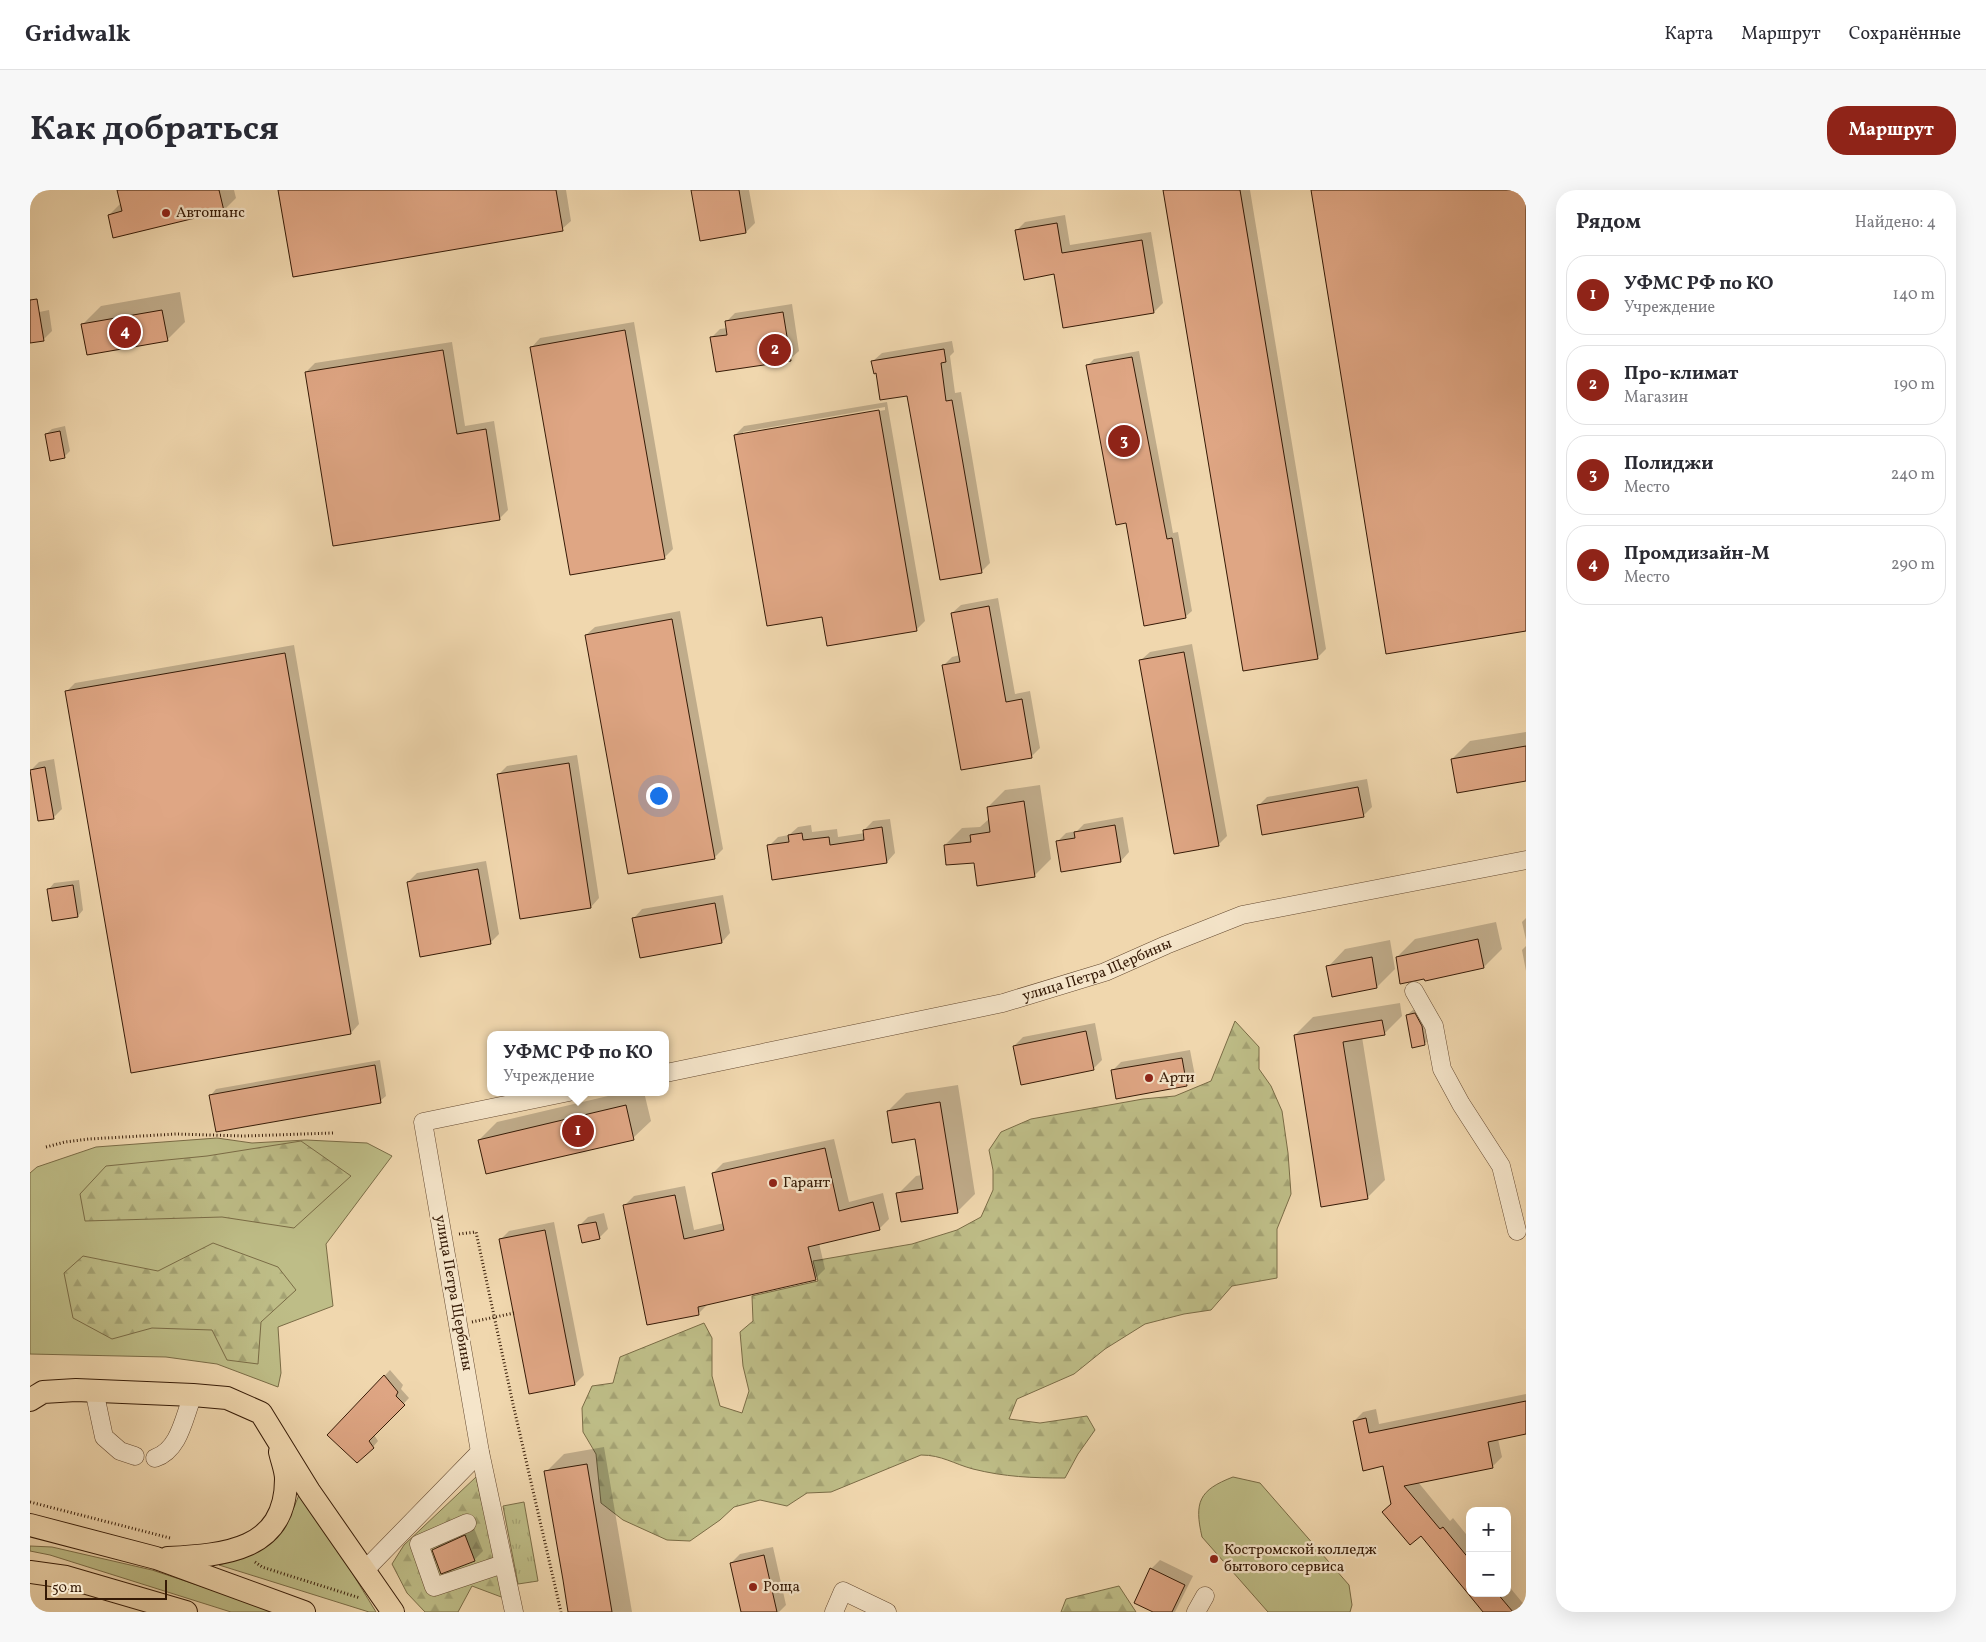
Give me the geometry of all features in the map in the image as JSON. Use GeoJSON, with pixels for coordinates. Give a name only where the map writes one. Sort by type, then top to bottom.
{"type":"FeatureCollection","features":[{"type":"Feature","properties":{"kind":"main road"},"geometry":{"type":"LineString","coordinates":[[34,1395],[94,1390],[193,1395],[227,1398],[261,1413],[276,1439],[393,1612]]}},
{"type":"Feature","properties":{"kind":"main road"},"geometry":{"type":"LineString","coordinates":[[156,1558],[207,1556],[236,1551],[248,1546],[267,1533],[283,1508],[286,1477],[276,1439]]}},
{"type":"Feature","properties":{"kind":"main road"},"geometry":{"type":"LineString","coordinates":[[30,1525],[156,1558],[304,1612]]}},
{"type":"Feature","properties":{"kind":"main road"},"geometry":{"type":"LineString","coordinates":[[30,1572],[66,1577],[186,1612]]}},
{"type":"Feature","properties":{"kind":"main road"},"geometry":{"type":"LineString","coordinates":[[120,1592],[161,1612]]}},
{"type":"Feature","properties":{"kind":"street","name":"улица Петра Щербины"},"geometry":{"type":"LineString","coordinates":[[669,1071],[1003,1003],[1106,972],[1166,945],[1242,915],[1526,860]]}},
{"type":"Feature","properties":{"kind":"street"},"geometry":{"type":"LineString","coordinates":[[1414,991],[1434,1026],[1442,1069],[1461,1104],[1501,1166],[1517,1231]]}},
{"type":"Feature","properties":{"kind":"street","name":"улица Петра Щербины"},"geometry":{"type":"LineString","coordinates":[[513,1611],[480,1452],[423,1122],[550,1096]]}},
{"type":"Feature","properties":{"kind":"street"},"geometry":{"type":"LineString","coordinates":[[94,1390],[104,1437],[120,1451],[135,1456]]}},
{"type":"Feature","properties":{"kind":"street"},"geometry":{"type":"LineString","coordinates":[[155,1458],[165,1455],[173,1446],[193,1395]]}},
{"type":"Feature","properties":{"kind":"street"},"geometry":{"type":"LineString","coordinates":[[364,1570],[480,1452]]}},
{"type":"Feature","properties":{"kind":"street"},"geometry":{"type":"LineString","coordinates":[[467,1523],[419,1544],[434,1587],[503,1564]]}},
{"type":"Feature","properties":{"kind":"street"},"geometry":{"type":"LineString","coordinates":[[834,1612],[843,1592],[887,1612]]}},
{"type":"Feature","properties":{"kind":"street"},"geometry":{"type":"LineString","coordinates":[[1196,1612],[1205,1596]]}},
{"type":"Feature","properties":{"kind":"path"},"geometry":{"type":"LineString","coordinates":[[46,1147],[64,1142],[90,1139],[176,1134],[244,1136],[333,1133]]}},
{"type":"Feature","properties":{"kind":"path"},"geometry":{"type":"LineString","coordinates":[[443,1236],[476,1232],[561,1612]]}},
{"type":"Feature","properties":{"kind":"path"},"geometry":{"type":"LineString","coordinates":[[459,1325],[514,1313]]}},
{"type":"Feature","properties":{"kind":"path"},"geometry":{"type":"LineString","coordinates":[[30,1502],[173,1538]]}},
{"type":"Feature","properties":{"kind":"path"},"geometry":{"type":"LineString","coordinates":[[254,1561],[262,1567],[369,1601]]}},
{"type":"Feature","properties":{"kind":"green space"},"geometry":{"type":"Polygon","coordinates":[[[1235,1021],[1259,1047],[1259,1069],[1271,1086],[1282,1111],[1291,1194],[1277,1229],[1277,1278],[1232,1286],[1211,1310],[1184,1314],[1145,1324],[1105,1349],[1074,1374],[1017,1399],[1009,1419],[1040,1423],[1087,1416],[1095,1430],[1078,1454],[1065,1478],[996,1474],[973,1469],[935,1456],[921,1455],[831,1492],[807,1493],[787,1506],[760,1500],[734,1507],[720,1520],[690,1541],[667,1540],[623,1520],[601,1503],[596,1454],[583,1432],[582,1408],[592,1386],[613,1383],[620,1357],[704,1323],[712,1338],[712,1376],[720,1406],[742,1413],[749,1391],[743,1366],[740,1332],[753,1321],[752,1296],[818,1281],[813,1261],[912,1244],[957,1230],[981,1217],[993,1190],[993,1170],[989,1150],[1001,1132],[1031,1119],[1143,1099],[1175,1096],[1211,1081],[1235,1021]]]}},
{"type":"Feature","properties":{"kind":"green space"},"geometry":{"type":"Polygon","coordinates":[[[217,1138],[252,1143],[306,1140],[367,1143],[392,1156],[326,1244],[333,1306],[278,1327],[281,1373],[278,1387],[217,1364],[166,1357],[30,1354],[30,1173],[37,1167],[96,1147],[217,1138]]]}},
{"type":"Feature","properties":{"kind":"green space"},"geometry":{"type":"Polygon","coordinates":[[[301,1141],[351,1176],[294,1228],[222,1217],[85,1221],[80,1194],[106,1166],[207,1156],[301,1141]]]}},
{"type":"Feature","properties":{"kind":"green space"},"geometry":{"type":"Polygon","coordinates":[[[213,1243],[278,1267],[296,1290],[261,1322],[258,1364],[227,1360],[212,1330],[152,1328],[112,1339],[73,1318],[64,1273],[83,1256],[158,1271],[213,1243]]]}},
{"type":"Feature","properties":{"kind":"green space"},"geometry":{"type":"Polygon","coordinates":[[[476,1477],[504,1598],[472,1586],[458,1612],[425,1612],[407,1593],[392,1564],[404,1545],[476,1477]]]}},
{"type":"Feature","properties":{"kind":"green space"},"geometry":{"type":"Polygon","coordinates":[[[1233,1477],[1260,1483],[1349,1585],[1352,1605],[1350,1612],[1268,1612],[1202,1537],[1199,1506],[1202,1499],[1206,1492],[1213,1487],[1233,1477]]]}},
{"type":"Feature","properties":{"kind":"green space"},"geometry":{"type":"Polygon","coordinates":[[[301,1489],[376,1612],[369,1612],[219,1565],[250,1554],[272,1540],[281,1531],[288,1519],[301,1489]]]}},
{"type":"Feature","properties":{"kind":"green space"},"geometry":{"type":"Polygon","coordinates":[[[524,1502],[538,1581],[518,1584],[503,1506],[524,1502]]]}},
{"type":"Feature","properties":{"kind":"green space"},"geometry":{"type":"Polygon","coordinates":[[[30,1546],[52,1547],[152,1570],[279,1612],[231,1612],[50,1555],[30,1551],[30,1546]]]}},
{"type":"Feature","properties":{"kind":"green space"},"geometry":{"type":"Polygon","coordinates":[[[1119,1586],[1136,1612],[1061,1612],[1066,1599],[1119,1586]]]}},
{"type":"Feature","properties":{"kind":"building","name":"Автошанс"},"geometry":{"type":"Polygon","coordinates":[[[117,190],[219,190],[224,211],[113,238],[108,215],[122,211],[117,190]]]}},
{"type":"Feature","properties":{"kind":"building"},"geometry":{"type":"Polygon","coordinates":[[[278,190],[556,190],[563,231],[293,277],[278,190]]]}},
{"type":"Feature","properties":{"kind":"building"},"geometry":{"type":"Polygon","coordinates":[[[691,190],[739,190],[746,233],[700,241],[691,190]]]}},
{"type":"Feature","properties":{"kind":"building"},"geometry":{"type":"Polygon","coordinates":[[[1163,190],[1240,190],[1318,659],[1243,671],[1163,190]]]}},
{"type":"Feature","properties":{"kind":"building"},"geometry":{"type":"Polygon","coordinates":[[[1311,190],[1526,190],[1526,631],[1386,654],[1311,190]]]}},
{"type":"Feature","properties":{"kind":"building"},"geometry":{"type":"Polygon","coordinates":[[[1057,223],[1062,253],[1142,240],[1154,313],[1063,328],[1054,274],[1024,280],[1015,230],[1057,223]]]}},
{"type":"Feature","properties":{"kind":"building"},"geometry":{"type":"Polygon","coordinates":[[[37,299],[44,341],[30,343],[30,300],[37,299]]]}},
{"type":"Feature","properties":{"kind":"building"},"geometry":{"type":"Polygon","coordinates":[[[162,310],[168,341],[87,355],[81,324],[162,310]]]}},
{"type":"Feature","properties":{"kind":"building"},"geometry":{"type":"Polygon","coordinates":[[[783,312],[791,361],[716,372],[710,337],[727,335],[725,321],[783,312]]]}},
{"type":"Feature","properties":{"kind":"building"},"geometry":{"type":"Polygon","coordinates":[[[625,330],[665,559],[570,575],[530,347],[625,330]]]}},
{"type":"Feature","properties":{"kind":"building"},"geometry":{"type":"Polygon","coordinates":[[[944,349],[946,362],[941,363],[946,401],[952,400],[982,573],[940,580],[907,396],[880,400],[876,373],[874,374],[871,361],[944,349]]]}},
{"type":"Feature","properties":{"kind":"building"},"geometry":{"type":"Polygon","coordinates":[[[443,350],[457,434],[486,429],[500,520],[333,546],[305,372],[443,350]]]}},
{"type":"Feature","properties":{"kind":"building"},"geometry":{"type":"Polygon","coordinates":[[[1132,357],[1167,539],[1172,538],[1186,618],[1144,626],[1126,523],[1116,525],[1086,365],[1132,357]]]}},
{"type":"Feature","properties":{"kind":"building"},"geometry":{"type":"Polygon","coordinates":[[[879,410],[917,631],[827,646],[822,617],[767,626],[734,435],[879,410]]]}},
{"type":"Feature","properties":{"kind":"building"},"geometry":{"type":"Polygon","coordinates":[[[60,431],[65,458],[50,461],[45,434],[60,431]]]}},
{"type":"Feature","properties":{"kind":"building"},"geometry":{"type":"Polygon","coordinates":[[[989,606],[1006,702],[1022,699],[1032,758],[961,770],[942,665],[960,662],[951,613],[989,606]]]}},
{"type":"Feature","properties":{"kind":"building"},"geometry":{"type":"Polygon","coordinates":[[[672,619],[715,859],[628,874],[585,635],[672,619]]]}},
{"type":"Feature","properties":{"kind":"building"},"geometry":{"type":"Polygon","coordinates":[[[1184,652],[1219,846],[1174,854],[1139,660],[1184,652]]]}},
{"type":"Feature","properties":{"kind":"building"},"geometry":{"type":"Polygon","coordinates":[[[285,653],[351,1034],[131,1073],[65,691],[285,653]]]}},
{"type":"Feature","properties":{"kind":"building"},"geometry":{"type":"Polygon","coordinates":[[[1526,746],[1526,781],[1457,793],[1451,759],[1526,746]]]}},
{"type":"Feature","properties":{"kind":"building"},"geometry":{"type":"Polygon","coordinates":[[[569,763],[591,908],[520,919],[497,774],[569,763]]]}},
{"type":"Feature","properties":{"kind":"building"},"geometry":{"type":"Polygon","coordinates":[[[45,767],[54,819],[38,821],[30,770],[45,767]]]}},
{"type":"Feature","properties":{"kind":"building"},"geometry":{"type":"Polygon","coordinates":[[[1358,787],[1364,817],[1262,835],[1257,805],[1358,787]]]}},
{"type":"Feature","properties":{"kind":"building"},"geometry":{"type":"Polygon","coordinates":[[[1024,801],[1035,877],[977,886],[974,863],[946,865],[944,845],[971,842],[970,835],[990,832],[987,807],[1024,801]]]}},
{"type":"Feature","properties":{"kind":"building"},"geometry":{"type":"Polygon","coordinates":[[[1115,825],[1121,862],[1061,872],[1056,841],[1075,838],[1074,832],[1115,825]]]}},
{"type":"Feature","properties":{"kind":"building"},"geometry":{"type":"Polygon","coordinates":[[[882,827],[887,863],[772,880],[767,845],[789,842],[788,835],[802,833],[803,840],[829,837],[830,845],[864,840],[863,830],[882,827]]]}},
{"type":"Feature","properties":{"kind":"building"},"geometry":{"type":"Polygon","coordinates":[[[478,869],[491,944],[420,957],[407,882],[478,869]]]}},
{"type":"Feature","properties":{"kind":"building"},"geometry":{"type":"Polygon","coordinates":[[[73,885],[78,917],[52,921],[47,889],[73,885]]]}},
{"type":"Feature","properties":{"kind":"building"},"geometry":{"type":"Polygon","coordinates":[[[715,903],[722,943],[640,958],[632,918],[715,903]]]}},
{"type":"Feature","properties":{"kind":"building"},"geometry":{"type":"Polygon","coordinates":[[[1478,939],[1484,968],[1425,981],[1424,979],[1400,984],[1396,957],[1478,939]]]}},
{"type":"Feature","properties":{"kind":"building"},"geometry":{"type":"Polygon","coordinates":[[[1372,957],[1377,988],[1332,997],[1326,966],[1372,957]]]}},
{"type":"Feature","properties":{"kind":"building"},"geometry":{"type":"Polygon","coordinates":[[[1415,1013],[1422,1026],[1425,1045],[1412,1048],[1406,1015],[1415,1013]]]}},
{"type":"Feature","properties":{"kind":"building"},"geometry":{"type":"Polygon","coordinates":[[[1382,1020],[1385,1035],[1343,1042],[1368,1199],[1321,1207],[1294,1035],[1382,1020]]]}},
{"type":"Feature","properties":{"kind":"building"},"geometry":{"type":"Polygon","coordinates":[[[1086,1031],[1094,1070],[1021,1085],[1013,1046],[1086,1031]]]}},
{"type":"Feature","properties":{"kind":"building","name":"Арти"},"geometry":{"type":"Polygon","coordinates":[[[1182,1058],[1187,1086],[1116,1099],[1111,1070],[1182,1058]]]}},
{"type":"Feature","properties":{"kind":"building"},"geometry":{"type":"Polygon","coordinates":[[[375,1065],[381,1103],[216,1132],[209,1095],[375,1065]]]}},
{"type":"Feature","properties":{"kind":"building"},"geometry":{"type":"Polygon","coordinates":[[[940,1102],[958,1213],[901,1222],[896,1193],[923,1189],[915,1139],[892,1143],[887,1111],[940,1102]]]}},
{"type":"Feature","properties":{"kind":"building"},"geometry":{"type":"Polygon","coordinates":[[[626,1105],[634,1140],[486,1174],[478,1140],[626,1105]]]}},
{"type":"Feature","properties":{"kind":"building"},"geometry":{"type":"Polygon","coordinates":[[[825,1148],[839,1211],[873,1202],[880,1230],[808,1247],[816,1280],[698,1307],[699,1315],[647,1325],[623,1205],[675,1195],[684,1239],[724,1230],[712,1173],[825,1148]]]}},
{"type":"Feature","properties":{"kind":"building"},"geometry":{"type":"Polygon","coordinates":[[[596,1222],[600,1239],[582,1243],[578,1225],[596,1222]]]}},
{"type":"Feature","properties":{"kind":"building"},"geometry":{"type":"Polygon","coordinates":[[[545,1230],[575,1385],[529,1394],[499,1239],[545,1230]]]}},
{"type":"Feature","properties":{"kind":"building"},"geometry":{"type":"Polygon","coordinates":[[[384,1375],[398,1392],[396,1396],[405,1405],[369,1441],[374,1448],[357,1463],[327,1435],[384,1375]]]}},
{"type":"Feature","properties":{"kind":"building"},"geometry":{"type":"Polygon","coordinates":[[[1526,1401],[1526,1434],[1488,1442],[1493,1468],[1404,1486],[1440,1529],[1443,1527],[1466,1555],[1466,1591],[1421,1536],[1410,1545],[1382,1512],[1391,1504],[1383,1466],[1363,1471],[1353,1421],[1366,1418],[1369,1433],[1526,1401]]]}},
{"type":"Feature","properties":{"kind":"building"},"geometry":{"type":"Polygon","coordinates":[[[587,1464],[612,1612],[568,1612],[544,1471],[587,1464]]]}},
{"type":"Feature","properties":{"kind":"building"},"geometry":{"type":"Polygon","coordinates":[[[465,1535],[475,1561],[441,1574],[432,1550],[465,1535]]]}},
{"type":"Feature","properties":{"kind":"building","name":"Роща"},"geometry":{"type":"Polygon","coordinates":[[[764,1555],[777,1612],[741,1612],[730,1563],[764,1555]]]}},
{"type":"Feature","properties":{"kind":"building"},"geometry":{"type":"Polygon","coordinates":[[[1150,1568],[1185,1585],[1172,1612],[1153,1612],[1134,1603],[1150,1568]]]}},
{"type":"Feature","properties":{"kind":"building"},"geometry":{"type":"Polygon","coordinates":[[[1471,1597],[1500,1597],[1513,1612],[1483,1612],[1471,1597]]]}},
{"type":"Feature","properties":{"kind":"place","name":"Автошанс"},"geometry":{"type":"Point","coordinates":[166,213]}},
{"type":"Feature","properties":{"kind":"place","name":"Промдизайн-М"},"geometry":{"type":"Point","coordinates":[125,332]}},
{"type":"Feature","properties":{"kind":"place","name":"Про-климат"},"geometry":{"type":"Point","coordinates":[775,350]}},
{"type":"Feature","properties":{"kind":"place","name":"Полиджи"},"geometry":{"type":"Point","coordinates":[1124,441]}},
{"type":"Feature","properties":{"kind":"place","name":"Арти"},"geometry":{"type":"Point","coordinates":[1149,1078]}},
{"type":"Feature","properties":{"kind":"place","name":"УФМС РФ по КО"},"geometry":{"type":"Point","coordinates":[578,1131]}},
{"type":"Feature","properties":{"kind":"place","name":"Гарант"},"geometry":{"type":"Point","coordinates":[773,1183]}},
{"type":"Feature","properties":{"kind":"place","name":"Костромской колледж бытового сервиса"},"geometry":{"type":"Point","coordinates":[1214,1559]}},
{"type":"Feature","properties":{"kind":"place","name":"Роща"},"geometry":{"type":"Point","coordinates":[753,1587]}}]}
